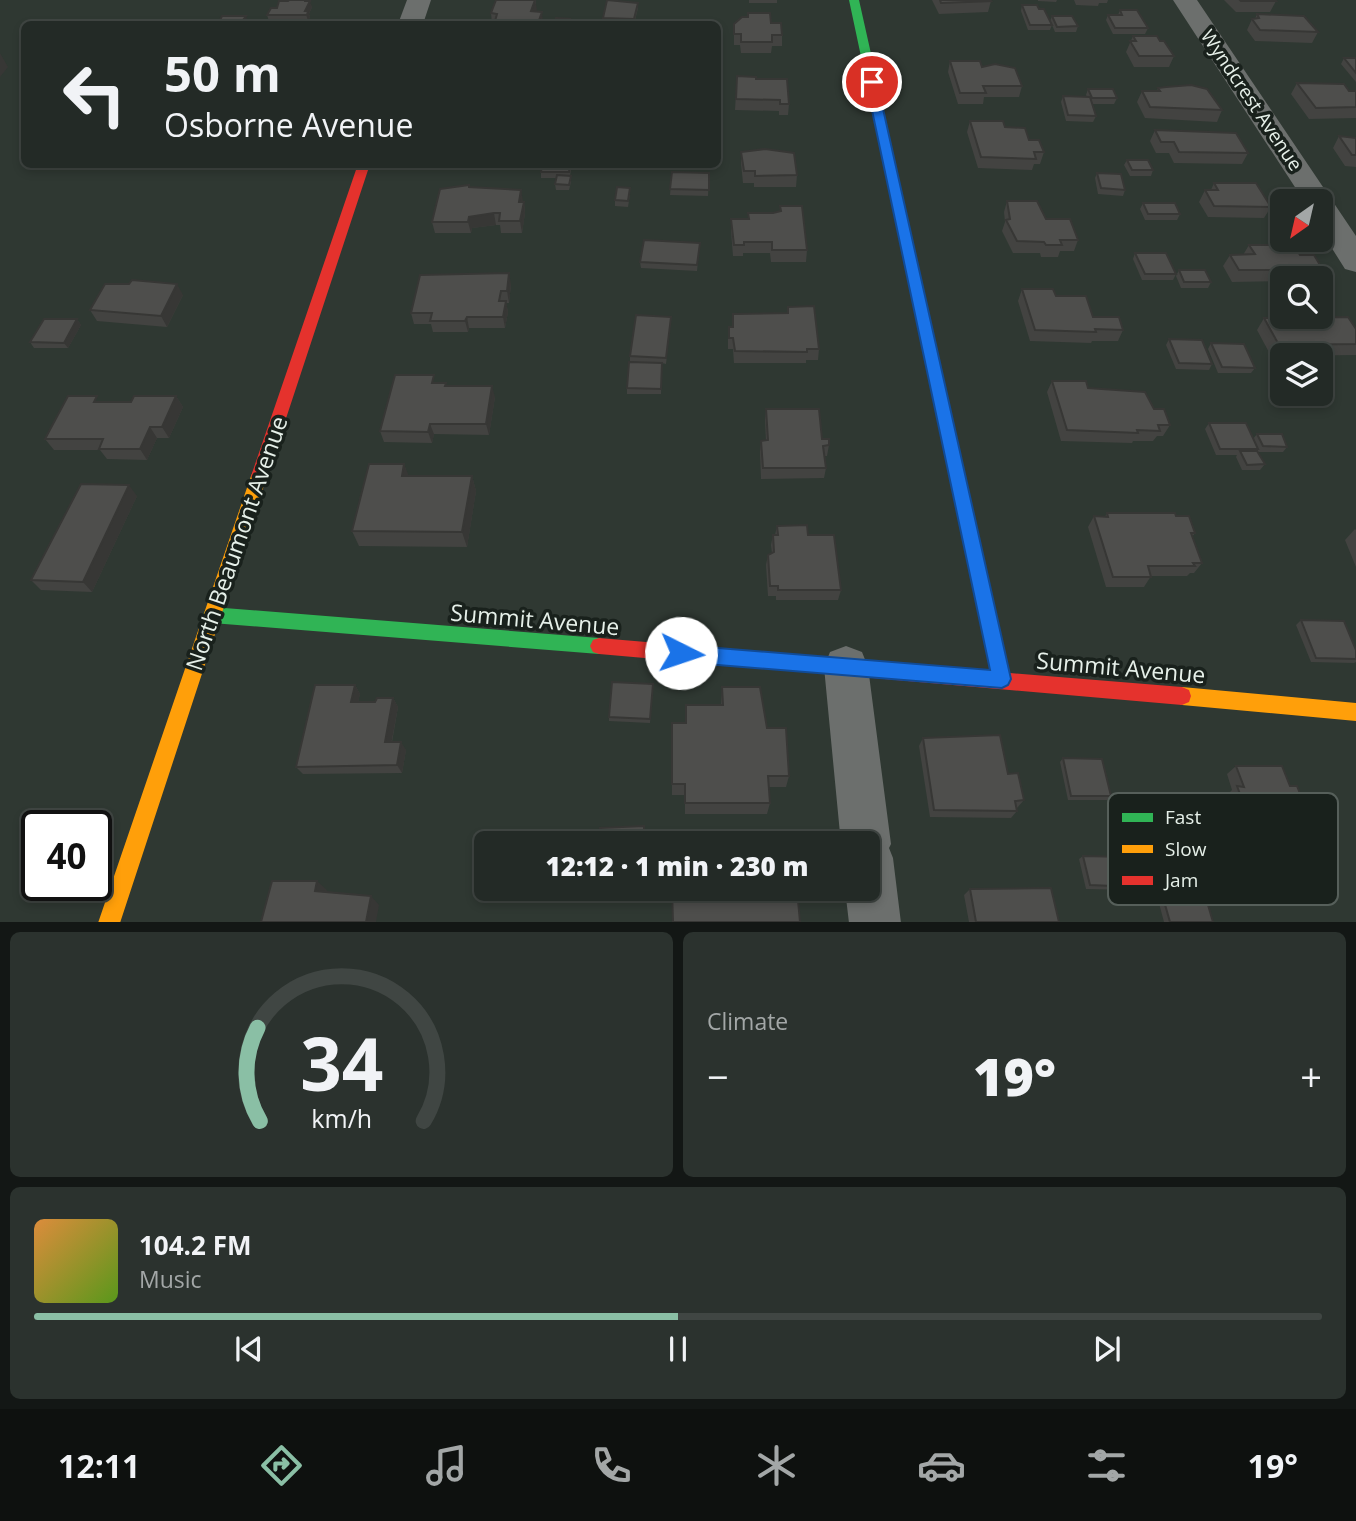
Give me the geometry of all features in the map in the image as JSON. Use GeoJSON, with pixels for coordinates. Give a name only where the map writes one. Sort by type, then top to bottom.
{"type":"FeatureCollection","features":[{"type":"Feature","properties":{"kind":"street"},"geometry":{"type":"LineString","coordinates":[[412,21],[419,0]]}},
{"type":"Feature","properties":{"kind":"street"},"geometry":{"type":"LineString","coordinates":[[854,0],[1002,679]]}},
{"type":"Feature","properties":{"kind":"street","name":"Wyndcrest Avenue"},"geometry":{"type":"LineString","coordinates":[[1185,0],[1311,189]]}},
{"type":"Feature","properties":{"kind":"street","name":"North Beaumont Avenue"},"geometry":{"type":"LineString","coordinates":[[109,922],[363,168]]}},
{"type":"Feature","properties":{"kind":"street","name":"Wyndcrest Avenue"},"geometry":{"type":"LineString","coordinates":[[1334,226],[1356,261]]}},
{"type":"Feature","properties":{"kind":"street","name":"Summit Avenue"},"geometry":{"type":"LineString","coordinates":[[212,615],[1002,679],[1356,712]]}},
{"type":"Feature","properties":{"kind":"street"},"geometry":{"type":"LineString","coordinates":[[846,667],[865,831]]}},
{"type":"Feature","properties":{"kind":"street"},"geometry":{"type":"LineString","coordinates":[[873,901],[876,922]]}},
{"type":"Feature","properties":{"kind":"building"},"geometry":{"type":"Polygon","coordinates":[[[496,0],[535,0],[531,11],[542,12],[539,21],[495,21],[497,14],[491,13],[496,0]]]}},
{"type":"Feature","properties":{"kind":"building"},"geometry":{"type":"Polygon","coordinates":[[[607,0],[638,3],[634,19],[603,18],[607,0]]]}},
{"type":"Feature","properties":{"kind":"building"},"geometry":{"type":"Polygon","coordinates":[[[940,0],[990,0],[991,1],[941,3],[940,0]]]}},
{"type":"Feature","properties":{"kind":"building"},"geometry":{"type":"Polygon","coordinates":[[[1275,0],[1276,1],[1241,1],[1275,0]]]}},
{"type":"Feature","properties":{"kind":"building"},"geometry":{"type":"Polygon","coordinates":[[[279,1],[310,1],[305,11],[308,11],[307,15],[267,15],[271,8],[277,8],[279,1]]]}},
{"type":"Feature","properties":{"kind":"building"},"geometry":{"type":"Polygon","coordinates":[[[1022,5],[1037,5],[1039,9],[1044,9],[1052,25],[1030,25],[1022,5]]]}},
{"type":"Feature","properties":{"kind":"building"},"geometry":{"type":"Polygon","coordinates":[[[1120,10],[1137,10],[1148,28],[1115,28],[1108,15],[1122,15],[1120,10]]]}},
{"type":"Feature","properties":{"kind":"building"},"geometry":{"type":"Polygon","coordinates":[[[748,13],[770,13],[771,23],[781,23],[782,35],[772,35],[772,42],[741,42],[741,34],[734,34],[734,24],[742,17],[748,17],[748,13]]]}},
{"type":"Feature","properties":{"kind":"building"},"geometry":{"type":"Polygon","coordinates":[[[1257,14],[1304,16],[1318,32],[1260,30],[1252,19],[1259,18],[1257,14]]]}},
{"type":"Feature","properties":{"kind":"building"},"geometry":{"type":"Polygon","coordinates":[[[222,16],[246,16],[242,21],[220,21],[222,16]]]}},
{"type":"Feature","properties":{"kind":"building"},"geometry":{"type":"Polygon","coordinates":[[[1052,16],[1072,16],[1078,26],[1057,27],[1052,16]]]}},
{"type":"Feature","properties":{"kind":"building"},"geometry":{"type":"Polygon","coordinates":[[[556,18],[570,19],[569,21],[555,21],[556,18]]]}},
{"type":"Feature","properties":{"kind":"building"},"geometry":{"type":"Polygon","coordinates":[[[1133,36],[1157,36],[1174,56],[1139,56],[1130,41],[1136,41],[1133,36]]]}},
{"type":"Feature","properties":{"kind":"building"},"geometry":{"type":"Polygon","coordinates":[[[1344,58],[1356,58],[1356,73],[1344,58]]]}},
{"type":"Feature","properties":{"kind":"building"},"geometry":{"type":"Polygon","coordinates":[[[950,61],[980,61],[982,67],[995,64],[1015,68],[1022,86],[983,86],[986,93],[960,93],[950,61]]]}},
{"type":"Feature","properties":{"kind":"building"},"geometry":{"type":"Polygon","coordinates":[[[737,76],[787,79],[789,104],[780,104],[780,100],[736,99],[737,76]]]}},
{"type":"Feature","properties":{"kind":"building"},"geometry":{"type":"Polygon","coordinates":[[[1297,83],[1344,84],[1349,91],[1356,91],[1356,107],[1316,108],[1297,83]]]}},
{"type":"Feature","properties":{"kind":"building"},"geometry":{"type":"Polygon","coordinates":[[[1191,85],[1207,89],[1222,110],[1150,107],[1142,91],[1160,91],[1158,88],[1191,85]]]}},
{"type":"Feature","properties":{"kind":"building"},"geometry":{"type":"Polygon","coordinates":[[[1088,89],[1113,89],[1117,98],[1092,98],[1088,89]]]}},
{"type":"Feature","properties":{"kind":"building"},"geometry":{"type":"Polygon","coordinates":[[[1063,96],[1090,97],[1096,116],[1068,115],[1063,96]]]}},
{"type":"Feature","properties":{"kind":"building"},"geometry":{"type":"Polygon","coordinates":[[[970,121],[1003,121],[1005,127],[1025,128],[1029,140],[1039,140],[1044,152],[1034,152],[1036,159],[981,157],[970,121]]]}},
{"type":"Feature","properties":{"kind":"building"},"geometry":{"type":"Polygon","coordinates":[[[1155,130],[1236,133],[1248,153],[1179,152],[1174,142],[1161,142],[1155,130]]]}},
{"type":"Feature","properties":{"kind":"building"},"geometry":{"type":"Polygon","coordinates":[[[1339,136],[1356,138],[1356,155],[1352,155],[1339,136]]]}},
{"type":"Feature","properties":{"kind":"building"},"geometry":{"type":"Polygon","coordinates":[[[765,149],[794,153],[797,175],[755,176],[755,171],[744,171],[741,152],[765,149]]]}},
{"type":"Feature","properties":{"kind":"building"},"geometry":{"type":"Polygon","coordinates":[[[1127,160],[1148,160],[1153,170],[1132,170],[1127,160]]]}},
{"type":"Feature","properties":{"kind":"building"},"geometry":{"type":"Polygon","coordinates":[[[542,168],[570,168],[569,172],[541,172],[542,168]]]}},
{"type":"Feature","properties":{"kind":"building"},"geometry":{"type":"Polygon","coordinates":[[[672,172],[709,173],[709,190],[670,189],[672,172]]]}},
{"type":"Feature","properties":{"kind":"building"},"geometry":{"type":"Polygon","coordinates":[[[1097,173],[1121,174],[1125,190],[1101,188],[1097,173]]]}},
{"type":"Feature","properties":{"kind":"building"},"geometry":{"type":"Polygon","coordinates":[[[557,175],[571,176],[569,185],[555,184],[557,175]]]}},
{"type":"Feature","properties":{"kind":"building"},"geometry":{"type":"Polygon","coordinates":[[[1214,183],[1256,183],[1270,207],[1214,206],[1205,190],[1218,190],[1214,183]]]}},
{"type":"Feature","properties":{"kind":"building"},"geometry":{"type":"Polygon","coordinates":[[[469,185],[521,190],[519,202],[524,202],[520,221],[499,221],[500,213],[494,213],[469,217],[468,222],[432,222],[440,189],[469,185]]]}},
{"type":"Feature","properties":{"kind":"building"},"geometry":{"type":"Polygon","coordinates":[[[617,187],[630,188],[628,201],[615,200],[617,187]]]}},
{"type":"Feature","properties":{"kind":"building"},"geometry":{"type":"Polygon","coordinates":[[[1007,201],[1037,201],[1046,219],[1070,219],[1078,240],[1060,240],[1062,245],[1017,241],[1006,220],[1010,219],[1007,201]]]}},
{"type":"Feature","properties":{"kind":"building"},"geometry":{"type":"Polygon","coordinates":[[[1143,203],[1175,203],[1180,214],[1148,214],[1143,203]]]}},
{"type":"Feature","properties":{"kind":"building"},"geometry":{"type":"Polygon","coordinates":[[[780,206],[802,206],[807,250],[772,250],[772,242],[744,242],[744,245],[734,245],[731,219],[749,219],[748,213],[781,211],[780,206]]]}},
{"type":"Feature","properties":{"kind":"building"},"geometry":{"type":"Polygon","coordinates":[[[644,240],[700,243],[697,265],[640,262],[644,240]]]}},
{"type":"Feature","properties":{"kind":"building"},"geometry":{"type":"Polygon","coordinates":[[[1249,245],[1270,245],[1270,252],[1314,255],[1321,266],[1270,266],[1270,270],[1239,270],[1230,255],[1255,254],[1249,245]]]}},
{"type":"Feature","properties":{"kind":"building"},"geometry":{"type":"Polygon","coordinates":[[[1135,253],[1166,253],[1176,274],[1145,274],[1135,253]]]}},
{"type":"Feature","properties":{"kind":"building"},"geometry":{"type":"Polygon","coordinates":[[[1179,270],[1205,270],[1211,282],[1184,282],[1179,270]]]}},
{"type":"Feature","properties":{"kind":"building"},"geometry":{"type":"Polygon","coordinates":[[[509,273],[507,291],[501,291],[499,301],[506,301],[503,317],[430,321],[432,313],[411,313],[420,275],[509,273]]]}},
{"type":"Feature","properties":{"kind":"building"},"geometry":{"type":"Polygon","coordinates":[[[132,280],[177,284],[161,316],[90,310],[105,284],[129,284],[132,280]]]}},
{"type":"Feature","properties":{"kind":"building"},"geometry":{"type":"Polygon","coordinates":[[[1022,289],[1053,289],[1056,296],[1086,296],[1093,317],[1119,317],[1123,330],[1035,330],[1022,289]]]}},
{"type":"Feature","properties":{"kind":"building"},"geometry":{"type":"Polygon","coordinates":[[[814,306],[819,349],[807,349],[807,352],[735,351],[733,338],[729,338],[729,327],[733,327],[733,314],[788,313],[788,307],[814,306]]]}},
{"type":"Feature","properties":{"kind":"building"},"geometry":{"type":"Polygon","coordinates":[[[636,315],[671,317],[666,358],[630,356],[636,315]]]}},
{"type":"Feature","properties":{"kind":"building"},"geometry":{"type":"Polygon","coordinates":[[[1333,317],[1348,317],[1356,329],[1356,344],[1278,343],[1270,329],[1333,329],[1333,317]]]}},
{"type":"Feature","properties":{"kind":"building"},"geometry":{"type":"Polygon","coordinates":[[[1264,318],[1270,318],[1270,329],[1264,318]]]}},
{"type":"Feature","properties":{"kind":"building"},"geometry":{"type":"Polygon","coordinates":[[[44,319],[77,319],[64,343],[30,342],[44,319]]]}},
{"type":"Feature","properties":{"kind":"building"},"geometry":{"type":"Polygon","coordinates":[[[1169,339],[1202,340],[1212,364],[1179,363],[1169,339]]]}},
{"type":"Feature","properties":{"kind":"building"},"geometry":{"type":"Polygon","coordinates":[[[1211,343],[1244,344],[1255,368],[1222,367],[1211,343]]]}},
{"type":"Feature","properties":{"kind":"building"},"geometry":{"type":"Polygon","coordinates":[[[629,362],[662,363],[661,389],[627,388],[629,362]]]}},
{"type":"Feature","properties":{"kind":"building"},"geometry":{"type":"Polygon","coordinates":[[[395,375],[434,375],[432,383],[446,383],[445,386],[492,386],[486,424],[430,424],[428,432],[380,431],[395,375]]]}},
{"type":"Feature","properties":{"kind":"building"},"geometry":{"type":"Polygon","coordinates":[[[1052,381],[1086,381],[1088,388],[1145,392],[1154,409],[1164,409],[1170,425],[1158,425],[1160,431],[1137,430],[1138,433],[1067,430],[1052,381]]]}},
{"type":"Feature","properties":{"kind":"building"},"geometry":{"type":"Polygon","coordinates":[[[68,396],[97,396],[94,402],[131,402],[134,396],[176,396],[162,427],[150,427],[140,449],[99,449],[103,439],[45,439],[68,396]]]}},
{"type":"Feature","properties":{"kind":"building"},"geometry":{"type":"Polygon","coordinates":[[[766,409],[819,409],[822,439],[829,439],[829,445],[823,446],[826,468],[763,468],[761,441],[768,440],[766,409]]]}},
{"type":"Feature","properties":{"kind":"building"},"geometry":{"type":"Polygon","coordinates":[[[1209,423],[1246,423],[1258,449],[1220,449],[1209,423]]]}},
{"type":"Feature","properties":{"kind":"building"},"geometry":{"type":"Polygon","coordinates":[[[1257,434],[1282,434],[1287,447],[1263,446],[1257,434]]]}},
{"type":"Feature","properties":{"kind":"building"},"geometry":{"type":"Polygon","coordinates":[[[1240,451],[1257,451],[1265,464],[1247,465],[1240,451]]]}},
{"type":"Feature","properties":{"kind":"building"},"geometry":{"type":"Polygon","coordinates":[[[369,464],[404,464],[402,476],[472,476],[462,532],[352,531],[369,464]]]}},
{"type":"Feature","properties":{"kind":"building"},"geometry":{"type":"Polygon","coordinates":[[[81,484],[129,485],[83,582],[31,580],[81,484]]]}},
{"type":"Feature","properties":{"kind":"building"},"geometry":{"type":"Polygon","coordinates":[[[1107,513],[1175,513],[1176,516],[1189,516],[1195,533],[1191,533],[1202,563],[1193,563],[1195,566],[1148,566],[1151,577],[1113,577],[1094,516],[1108,517],[1107,513]]]}},
{"type":"Feature","properties":{"kind":"building"},"geometry":{"type":"Polygon","coordinates":[[[807,525],[808,535],[834,535],[841,590],[778,590],[778,586],[770,586],[768,555],[774,552],[773,535],[778,535],[777,526],[807,525]]]}},
{"type":"Feature","properties":{"kind":"building"},"geometry":{"type":"Polygon","coordinates":[[[1301,620],[1344,621],[1356,650],[1356,659],[1316,658],[1301,620]]]}},
{"type":"Feature","properties":{"kind":"building"},"geometry":{"type":"Polygon","coordinates":[[[612,682],[653,684],[650,719],[609,717],[612,682]]]}},
{"type":"Feature","properties":{"kind":"building"},"geometry":{"type":"Polygon","coordinates":[[[315,685],[355,685],[351,702],[375,702],[377,698],[393,698],[385,742],[401,742],[397,765],[296,767],[315,685]]]}},
{"type":"Feature","properties":{"kind":"building"},"geometry":{"type":"Polygon","coordinates":[[[722,687],[760,687],[767,728],[786,728],[789,776],[768,776],[770,803],[685,803],[685,784],[672,784],[672,723],[686,723],[686,705],[723,705],[722,687]]]}},
{"type":"Feature","properties":{"kind":"building"},"geometry":{"type":"Polygon","coordinates":[[[1000,735],[1008,774],[1018,773],[1024,800],[1015,801],[1017,811],[934,810],[923,738],[1000,735]]]}},
{"type":"Feature","properties":{"kind":"building"},"geometry":{"type":"Polygon","coordinates":[[[1063,758],[1102,759],[1110,793],[1108,796],[1071,796],[1063,758]]]}},
{"type":"Feature","properties":{"kind":"building"},"geometry":{"type":"Polygon","coordinates":[[[1236,766],[1282,766],[1290,786],[1297,786],[1300,793],[1240,793],[1237,786],[1244,787],[1236,766]]]}},
{"type":"Feature","properties":{"kind":"building"},"geometry":{"type":"Polygon","coordinates":[[[644,826],[644,831],[600,831],[600,828],[644,826]]]}},
{"type":"Feature","properties":{"kind":"building"},"geometry":{"type":"Polygon","coordinates":[[[768,830],[768,831],[726,831],[768,830]]]}},
{"type":"Feature","properties":{"kind":"building"},"geometry":{"type":"Polygon","coordinates":[[[1083,856],[1108,857],[1108,886],[1090,885],[1083,856]]]}},
{"type":"Feature","properties":{"kind":"building"},"geometry":{"type":"Polygon","coordinates":[[[272,881],[317,881],[315,891],[371,896],[366,922],[261,922],[272,881]]]}},
{"type":"Feature","properties":{"kind":"building"},"geometry":{"type":"Polygon","coordinates":[[[1051,888],[1059,922],[976,922],[970,889],[1051,888]]]}},
{"type":"Feature","properties":{"kind":"building"},"geometry":{"type":"Polygon","coordinates":[[[672,901],[798,901],[800,922],[673,922],[672,901]]]}},
{"type":"Feature","properties":{"kind":"building"},"geometry":{"type":"Polygon","coordinates":[[[1165,905],[1208,905],[1213,922],[1170,922],[1165,905]]]}},
{"type":"Feature","properties":{"kind":"traffic: fast"},"geometry":{"type":"LineString","coordinates":[[854,0],[972,541]]}},
{"type":"Feature","properties":{"kind":"traffic: fast"},"geometry":{"type":"LineString","coordinates":[[212,615],[599,646]]}},
{"type":"Feature","properties":{"kind":"traffic: slow"},"geometry":{"type":"LineString","coordinates":[[109,922],[259,476]]}},
{"type":"Feature","properties":{"kind":"traffic: slow"},"geometry":{"type":"LineString","coordinates":[[1182,696],[1356,712]]}},
{"type":"Feature","properties":{"kind":"traffic: jam"},"geometry":{"type":"LineString","coordinates":[[259,476],[363,168]]}},
{"type":"Feature","properties":{"kind":"traffic: jam"},"geometry":{"type":"LineString","coordinates":[[972,541],[1002,679]]}},
{"type":"Feature","properties":{"kind":"traffic: jam"},"geometry":{"type":"LineString","coordinates":[[599,646],[1182,696]]}},
{"type":"Feature","properties":{"kind":"route"},"geometry":{"type":"LineString","coordinates":[[681,653],[1002,679],[872,82]]}}]}
